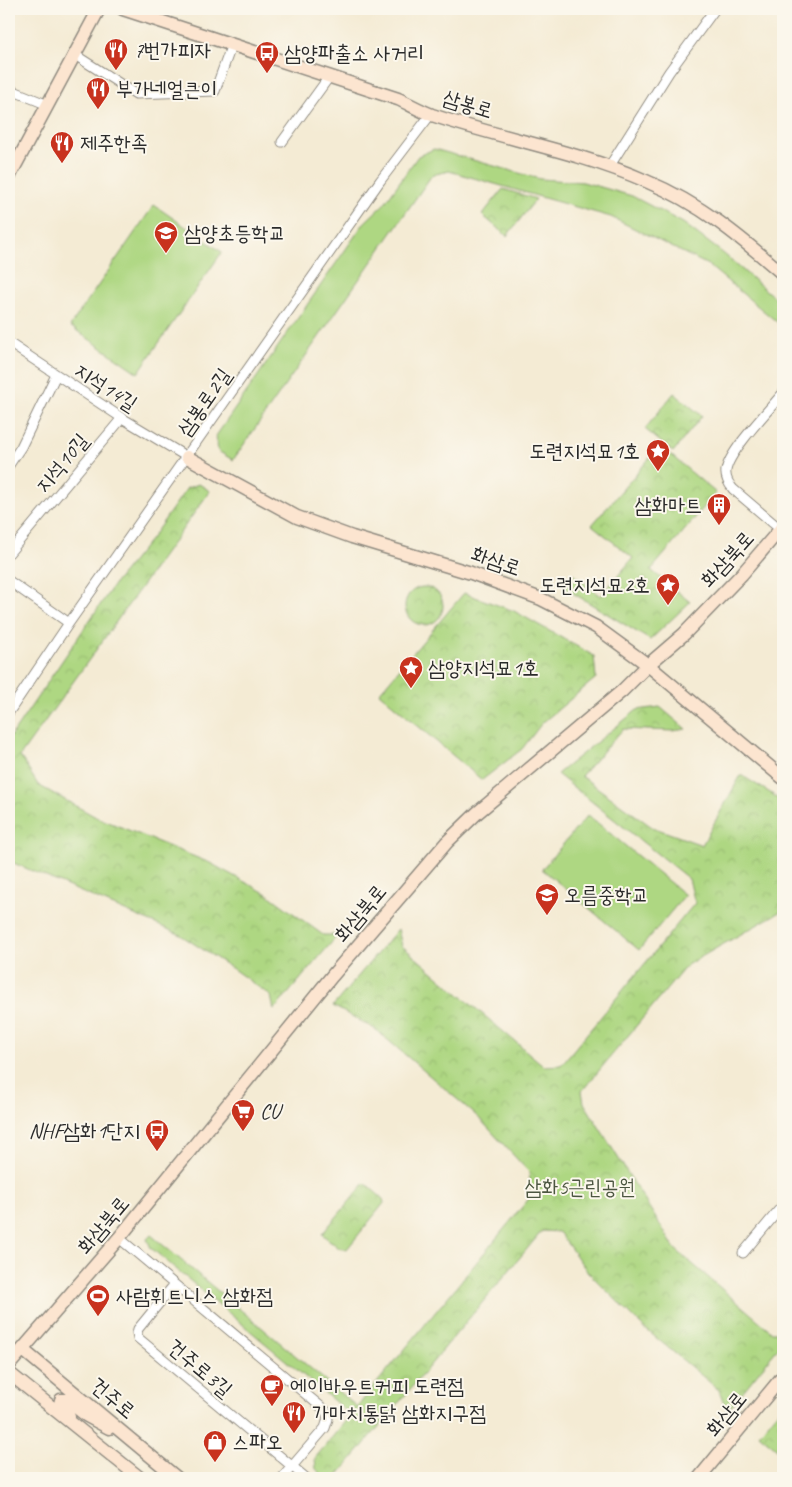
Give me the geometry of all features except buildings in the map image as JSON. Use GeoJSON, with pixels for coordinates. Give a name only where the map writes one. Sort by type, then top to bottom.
{"type":"FeatureCollection","features":[{"type":"Feature","properties":{"kind":"street"},"geometry":{"type":"LineString","coordinates":[[9,177],[99,9]]}},
{"type":"Feature","properties":{"kind":"street","name":"삼봉로"},"geometry":{"type":"LineString","coordinates":[[123,9],[398,99],[431,114],[610,167],[646,180],[682,198],[713,217],[739,236],[783,274]]}},
{"type":"Feature","properties":{"kind":"street"},"geometry":{"type":"LineString","coordinates":[[610,167],[669,72],[715,9]]}},
{"type":"Feature","properties":{"kind":"street"},"geometry":{"type":"LineString","coordinates":[[74,55],[136,94],[215,91],[232,44]]}},
{"type":"Feature","properties":{"kind":"street"},"geometry":{"type":"LineString","coordinates":[[282,142],[329,77]]}},
{"type":"Feature","properties":{"kind":"street"},"geometry":{"type":"LineString","coordinates":[[9,89],[48,105]]}},
{"type":"Feature","properties":{"kind":"street","name":"삼봉로2길"},"geometry":{"type":"LineString","coordinates":[[9,712],[69,623],[380,181],[431,114]]}},
{"type":"Feature","properties":{"kind":"street","name":"지석14길"},"geometry":{"type":"LineString","coordinates":[[9,343],[122,418],[187,457]]}},
{"type":"Feature","properties":{"kind":"street"},"geometry":{"type":"LineString","coordinates":[[9,465],[21,447],[56,375]]}},
{"type":"Feature","properties":{"kind":"street"},"geometry":{"type":"LineString","coordinates":[[782,528],[733,489],[726,472],[732,455],[783,393]]}},
{"type":"Feature","properties":{"kind":"street","name":"지석10길"},"geometry":{"type":"LineString","coordinates":[[9,553],[122,418]]}},
{"type":"Feature","properties":{"kind":"street","name":"화삼로"},"geometry":{"type":"LineString","coordinates":[[187,457],[297,517],[352,537],[471,573],[541,598],[596,627],[648,665],[783,778]]}},
{"type":"Feature","properties":{"kind":"street","name":"화삼북로"},"geometry":{"type":"LineString","coordinates":[[14,1356],[119,1238],[332,976],[447,842],[477,813],[622,691],[691,627],[742,574],[782,528]]}},
{"type":"Feature","properties":{"kind":"street"},"geometry":{"type":"LineString","coordinates":[[9,581],[69,623]]}},
{"type":"Feature","properties":{"kind":"street"},"geometry":{"type":"LineString","coordinates":[[743,1254],[783,1205]]}},
{"type":"Feature","properties":{"kind":"street"},"geometry":{"type":"LineString","coordinates":[[119,1238],[326,1411],[328,1423],[282,1478]]}},
{"type":"Feature","properties":{"kind":"street","name":"건주로3길"},"geometry":{"type":"LineString","coordinates":[[174,1285],[138,1329],[138,1338],[292,1467]]}},
{"type":"Feature","properties":{"kind":"street","name":"건주로"},"geometry":{"type":"LineString","coordinates":[[14,1356],[131,1440],[177,1478]]}},
{"type":"Feature","properties":{"kind":"street"},"geometry":{"type":"LineString","coordinates":[[9,1373],[140,1478]]}},
{"type":"Feature","properties":{"kind":"street","name":"화삼로"},"geometry":{"type":"LineString","coordinates":[[699,1478],[783,1376]]}},
{"type":"Feature","properties":{"kind":"street"},"geometry":{"type":"LineString","coordinates":[[75,1426],[62,1409],[61,1400],[67,1400],[87,1416],[131,1440]]}},
{"type":"Feature","properties":{"kind":"street"},"geometry":{"type":"LineString","coordinates":[[292,1467],[306,1478]]}},
{"type":"Feature","properties":{"kind":"green space"},"geometry":{"type":"Polygon","coordinates":[[[434,149],[540,179],[583,182],[632,196],[683,223],[724,254],[783,305],[783,327],[708,265],[611,217],[449,171],[432,175],[233,460],[218,451],[216,436],[364,223],[384,204],[418,156],[434,149]]]}},
{"type":"Feature","properties":{"kind":"green space"},"geometry":{"type":"Polygon","coordinates":[[[503,189],[536,199],[507,236],[482,215],[503,189]]]}},
{"type":"Feature","properties":{"kind":"green space"},"geometry":{"type":"Polygon","coordinates":[[[154,205],[222,252],[138,373],[70,326],[154,205]]]}},
{"type":"Feature","properties":{"kind":"green space"},"geometry":{"type":"Polygon","coordinates":[[[674,393],[702,416],[673,452],[645,429],[674,393]]]}},
{"type":"Feature","properties":{"kind":"green space"},"geometry":{"type":"Polygon","coordinates":[[[660,446],[716,493],[651,570],[690,602],[650,640],[568,590],[564,584],[572,573],[601,596],[633,558],[592,525],[660,446]]]}},
{"type":"Feature","properties":{"kind":"green space"},"geometry":{"type":"Polygon","coordinates":[[[199,484],[210,491],[20,756],[38,785],[96,817],[210,863],[267,894],[323,935],[338,935],[274,1010],[271,996],[179,934],[9,861],[9,739],[115,583],[151,539],[187,488],[199,484]]]}},
{"type":"Feature","properties":{"kind":"green space"},"geometry":{"type":"Polygon","coordinates":[[[424,587],[438,592],[443,606],[438,620],[424,625],[410,620],[405,606],[410,592],[424,587]]]}},
{"type":"Feature","properties":{"kind":"green space"},"geometry":{"type":"Polygon","coordinates":[[[464,593],[514,611],[594,656],[596,678],[542,723],[522,749],[482,780],[379,693],[464,593]]]}},
{"type":"Feature","properties":{"kind":"green space","name":"삼화5근린공원"},"geometry":{"type":"Polygon","coordinates":[[[660,707],[686,729],[673,731],[623,729],[581,776],[652,827],[702,845],[741,775],[772,794],[783,803],[783,910],[687,965],[582,1091],[584,1103],[675,1249],[772,1332],[783,1332],[783,1342],[727,1411],[719,1390],[642,1326],[587,1271],[559,1232],[542,1231],[336,1478],[325,1478],[316,1469],[315,1458],[532,1195],[529,1172],[478,1117],[375,1029],[333,1006],[398,929],[402,946],[544,1066],[561,1065],[695,903],[689,879],[557,774],[637,710],[660,707]]]}},
{"type":"Feature","properties":{"kind":"green space"},"geometry":{"type":"Polygon","coordinates":[[[588,815],[685,895],[639,950],[542,869],[588,815]]]}},
{"type":"Feature","properties":{"kind":"green space"},"geometry":{"type":"Polygon","coordinates":[[[365,1183],[383,1199],[384,1203],[347,1249],[339,1248],[322,1234],[365,1183]]]}},
{"type":"Feature","properties":{"kind":"green space"},"geometry":{"type":"Polygon","coordinates":[[[151,1235],[357,1407],[351,1415],[151,1248],[147,1239],[151,1235]]]}},
{"type":"Feature","properties":{"kind":"green space"},"geometry":{"type":"Polygon","coordinates":[[[783,1405],[783,1454],[759,1434],[783,1405]]]}},
{"type":"Feature","properties":{"kind":"place","name":"7번가피자"},"geometry":{"type":"Point","coordinates":[116,71]}},
{"type":"Feature","properties":{"kind":"place","name":"삼양파출소 사거리"},"geometry":{"type":"Point","coordinates":[267,74]}},
{"type":"Feature","properties":{"kind":"place","name":"부가네얼큰이"},"geometry":{"type":"Point","coordinates":[98,110]}},
{"type":"Feature","properties":{"kind":"place","name":"제주한족"},"geometry":{"type":"Point","coordinates":[62,164]}},
{"type":"Feature","properties":{"kind":"place","name":"삼양초등학교"},"geometry":{"type":"Point","coordinates":[166,254]}},
{"type":"Feature","properties":{"kind":"place","name":"도련지석묘1호"},"geometry":{"type":"Point","coordinates":[658,472]}},
{"type":"Feature","properties":{"kind":"place","name":"삼화마트"},"geometry":{"type":"Point","coordinates":[719,526]}},
{"type":"Feature","properties":{"kind":"place","name":"도련지석묘2호"},"geometry":{"type":"Point","coordinates":[668,606]}},
{"type":"Feature","properties":{"kind":"place","name":"삼양지석묘1호"},"geometry":{"type":"Point","coordinates":[411,689]}},
{"type":"Feature","properties":{"kind":"place","name":"오름중학교"},"geometry":{"type":"Point","coordinates":[547,916]}},
{"type":"Feature","properties":{"kind":"place","name":"CU"},"geometry":{"type":"Point","coordinates":[243,1132]}},
{"type":"Feature","properties":{"kind":"place","name":"NHF삼화1단지"},"geometry":{"type":"Point","coordinates":[157,1152]}},
{"type":"Feature","properties":{"kind":"place","name":"사람휘트니스 삼화점"},"geometry":{"type":"Point","coordinates":[98,1317]}},
{"type":"Feature","properties":{"kind":"place","name":"에이바우트커피 도련점"},"geometry":{"type":"Point","coordinates":[272,1407]}},
{"type":"Feature","properties":{"kind":"place","name":"가마치통닭 삼화지구점"},"geometry":{"type":"Point","coordinates":[294,1434]}},
{"type":"Feature","properties":{"kind":"place","name":"스파오"},"geometry":{"type":"Point","coordinates":[215,1463]}}]}
